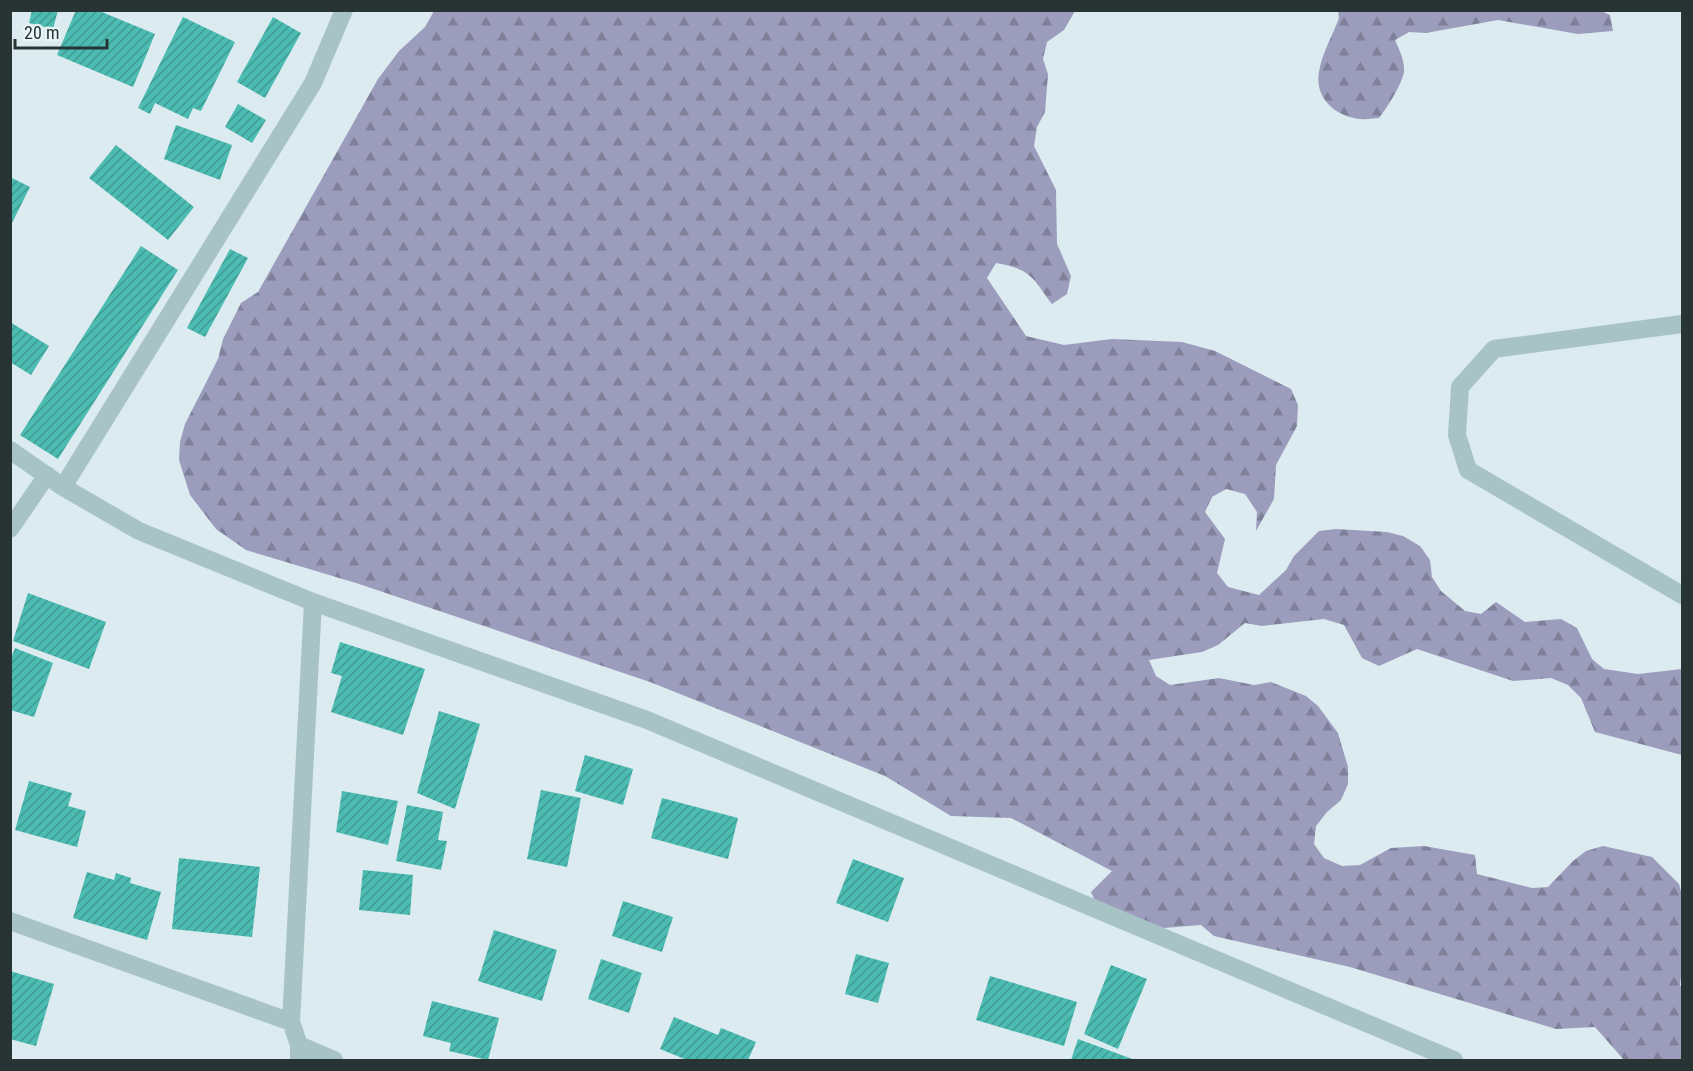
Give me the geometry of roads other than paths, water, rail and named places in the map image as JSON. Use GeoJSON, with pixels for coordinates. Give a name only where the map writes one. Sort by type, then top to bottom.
{"type":"FeatureCollection","features":[{"type":"Feature","properties":{"kind":"street"},"geometry":{"type":"LineString","coordinates":[[63,487],[313,84],[344,10]]}},
{"type":"Feature","properties":{"kind":"street"},"geometry":{"type":"LineString","coordinates":[[1683,324],[1494,349],[1460,387],[1456,435],[1467,470],[1683,595]]}},
{"type":"Feature","properties":{"kind":"street"},"geometry":{"type":"LineString","coordinates":[[10,450],[63,487],[139,531],[313,602],[646,720],[1454,1060]]}},
{"type":"Feature","properties":{"kind":"street"},"geometry":{"type":"LineString","coordinates":[[10,529],[47,476]]}},
{"type":"Feature","properties":{"kind":"street"},"geometry":{"type":"LineString","coordinates":[[313,602],[291,1022],[299,1053],[334,1060]]}},
{"type":"Feature","properties":{"kind":"street"},"geometry":{"type":"LineString","coordinates":[[10,921],[291,1022]]}}]}
